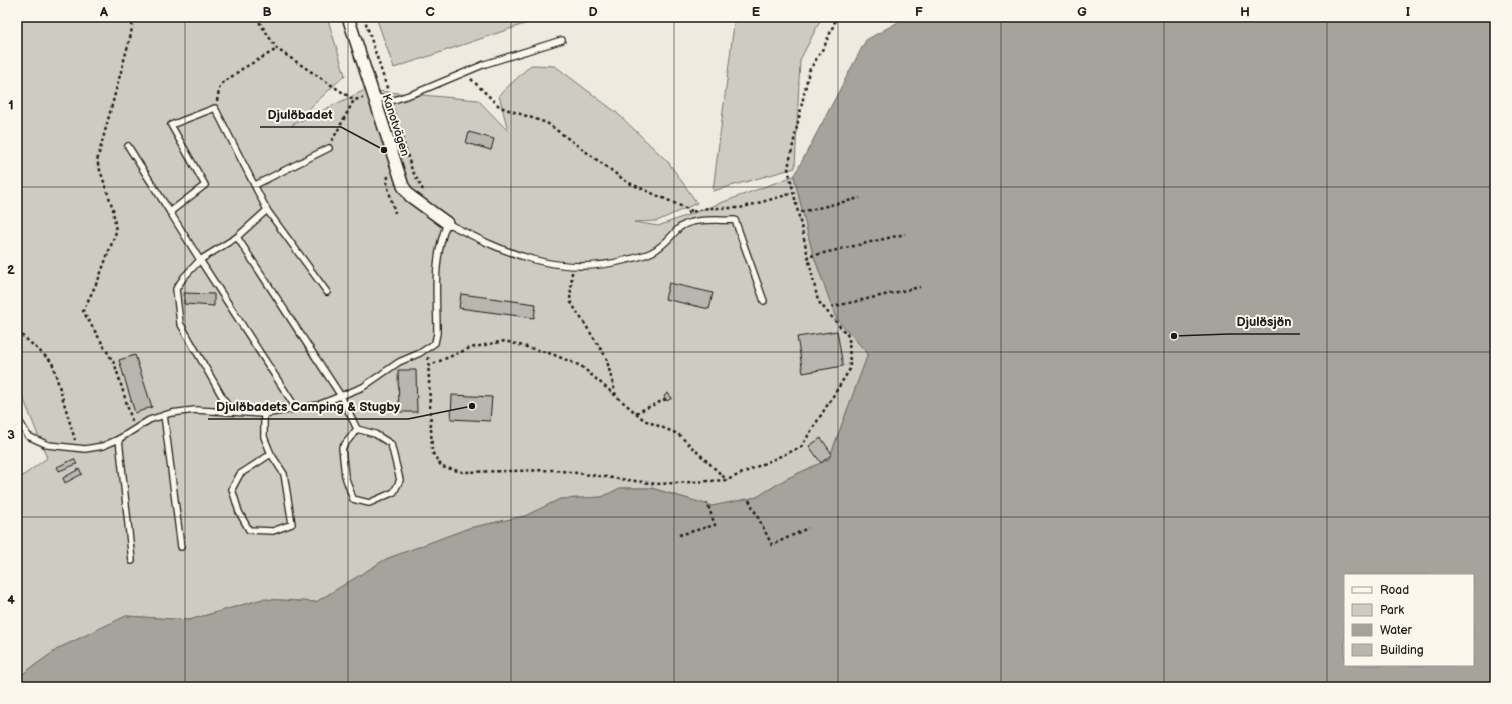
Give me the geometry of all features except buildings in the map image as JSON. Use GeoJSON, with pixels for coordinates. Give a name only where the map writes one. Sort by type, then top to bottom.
{"type":"FeatureCollection","features":[{"type":"Feature","properties":{"kind":"street","name":"Kanotvägen"},"geometry":{"type":"LineString","coordinates":[[348,17],[398,173],[406,192],[447,223]]}},
{"type":"Feature","properties":{"kind":"lane"},"geometry":{"type":"LineString","coordinates":[[373,96],[391,101],[418,92],[485,64],[562,40]]}},
{"type":"Feature","properties":{"kind":"lane"},"geometry":{"type":"LineString","coordinates":[[170,212],[205,186],[171,125],[215,108],[268,210],[327,292]]}},
{"type":"Feature","properties":{"kind":"lane"},"geometry":{"type":"LineString","coordinates":[[128,146],[296,408]]}},
{"type":"Feature","properties":{"kind":"lane"},"geometry":{"type":"LineString","coordinates":[[255,185],[329,148]]}},
{"type":"Feature","properties":{"kind":"lane"},"geometry":{"type":"LineString","coordinates":[[231,412],[180,323],[176,289],[184,277],[200,260],[237,237],[268,210]]}},
{"type":"Feature","properties":{"kind":"lane"},"geometry":{"type":"LineString","coordinates":[[21,424],[28,436],[48,445],[78,448],[103,446],[119,439],[134,428],[149,420],[164,415],[195,410],[264,414],[318,405],[363,387],[399,362],[435,343],[437,333],[435,270],[441,237],[447,223],[472,236],[530,259],[555,266],[573,267],[614,263],[652,252],[666,243],[678,229],[690,222],[735,220],[764,301]]}},
{"type":"Feature","properties":{"kind":"lane"},"geometry":{"type":"LineString","coordinates":[[237,237],[341,396],[357,429],[375,434],[391,444],[400,480],[394,492],[369,503],[353,499],[345,476],[342,448],[357,429]]}},
{"type":"Feature","properties":{"kind":"lane"},"geometry":{"type":"LineString","coordinates":[[264,414],[264,437],[271,454],[284,474],[292,524],[273,531],[249,530],[238,512],[232,489],[240,474],[271,454]]}},
{"type":"Feature","properties":{"kind":"lane"},"geometry":{"type":"LineString","coordinates":[[164,415],[181,547]]}},
{"type":"Feature","properties":{"kind":"lane"},"geometry":{"type":"LineString","coordinates":[[119,439],[132,561]]}},
{"type":"Feature","properties":{"kind":"path"},"geometry":{"type":"LineString","coordinates":[[132,17],[131,34],[97,161],[113,209],[116,232],[100,278],[83,311],[115,365],[134,428]]}},
{"type":"Feature","properties":{"kind":"path"},"geometry":{"type":"LineString","coordinates":[[256,17],[277,50],[354,100],[373,96]]}},
{"type":"Feature","properties":{"kind":"path"},"geometry":{"type":"LineString","coordinates":[[364,17],[412,170],[425,193]]}},
{"type":"Feature","properties":{"kind":"path"},"geometry":{"type":"LineString","coordinates":[[427,348],[428,400],[432,452],[442,467],[463,472],[555,470],[657,484],[727,480],[801,447],[850,369],[849,337],[818,301],[788,168],[809,72],[825,45],[837,17]]}},
{"type":"Feature","properties":{"kind":"path"},"geometry":{"type":"LineString","coordinates":[[215,108],[220,85],[242,69],[277,50]]}},
{"type":"Feature","properties":{"kind":"path"},"geometry":{"type":"LineString","coordinates":[[464,73],[500,107],[546,123],[627,182],[693,211]]}},
{"type":"Feature","properties":{"kind":"path"},"geometry":{"type":"LineString","coordinates":[[329,148],[354,100]]}},
{"type":"Feature","properties":{"kind":"path"},"geometry":{"type":"LineString","coordinates":[[684,214],[708,208],[740,208],[794,193]]}},
{"type":"Feature","properties":{"kind":"path"},"geometry":{"type":"LineString","coordinates":[[801,212],[860,198]]}},
{"type":"Feature","properties":{"kind":"path"},"geometry":{"type":"LineString","coordinates":[[811,256],[905,234]]}},
{"type":"Feature","properties":{"kind":"path"},"geometry":{"type":"LineString","coordinates":[[573,267],[570,301],[606,357],[616,396]]}},
{"type":"Feature","properties":{"kind":"path"},"geometry":{"type":"LineString","coordinates":[[831,307],[920,287]]}},
{"type":"Feature","properties":{"kind":"path"},"geometry":{"type":"LineString","coordinates":[[17,331],[52,362],[78,448]]}},
{"type":"Feature","properties":{"kind":"path"},"geometry":{"type":"LineString","coordinates":[[428,366],[470,348],[505,341],[552,354],[581,366],[644,420],[678,434],[727,480]]}},
{"type":"Feature","properties":{"kind":"path"},"geometry":{"type":"LineString","coordinates":[[636,413],[666,398]]}},
{"type":"Feature","properties":{"kind":"path"},"geometry":{"type":"LineString","coordinates":[[749,500],[772,545],[808,528]]}},
{"type":"Feature","properties":{"kind":"path"},"geometry":{"type":"LineString","coordinates":[[679,535],[715,525],[707,504]]}},
{"type":"Feature","properties":{"kind":"green space"},"geometry":{"type":"Polygon","coordinates":[[[17,17],[327,17],[345,75],[292,125],[365,90],[478,100],[508,131],[499,95],[531,65],[555,66],[617,113],[668,162],[697,203],[657,221],[634,222],[658,226],[794,176],[812,251],[836,318],[868,354],[829,459],[786,479],[757,497],[712,506],[652,488],[620,488],[602,497],[560,499],[525,516],[469,528],[386,559],[316,602],[263,599],[189,620],[126,616],[59,648],[17,678],[17,480],[47,458],[17,382],[17,17]]]}},
{"type":"Feature","properties":{"kind":"green space"},"geometry":{"type":"Polygon","coordinates":[[[376,17],[545,17],[394,68],[376,17]]]}},
{"type":"Feature","properties":{"kind":"green space"},"geometry":{"type":"Polygon","coordinates":[[[735,17],[822,17],[800,60],[795,168],[713,191],[735,17]]]}},
{"type":"Feature","properties":{"kind":"water"},"geometry":{"type":"Polygon","coordinates":[[[907,17],[1495,17],[1495,687],[17,687],[17,678],[59,648],[126,616],[189,620],[263,599],[316,602],[386,559],[469,528],[525,516],[560,499],[602,497],[620,488],[651,488],[712,506],[757,497],[786,479],[829,459],[868,354],[836,318],[812,251],[794,176],[866,40],[907,17]]]}},
{"type":"Feature","properties":{"kind":"place","name":"Djulöbadet"},"geometry":{"type":"Point","coordinates":[384,150]}},
{"type":"Feature","properties":{"kind":"place","name":"Djulösjön"},"geometry":{"type":"Point","coordinates":[1174,336]}},
{"type":"Feature","properties":{"kind":"place","name":"Djulöbadets Camping & Stugby"},"geometry":{"type":"Point","coordinates":[472,406]}}]}
